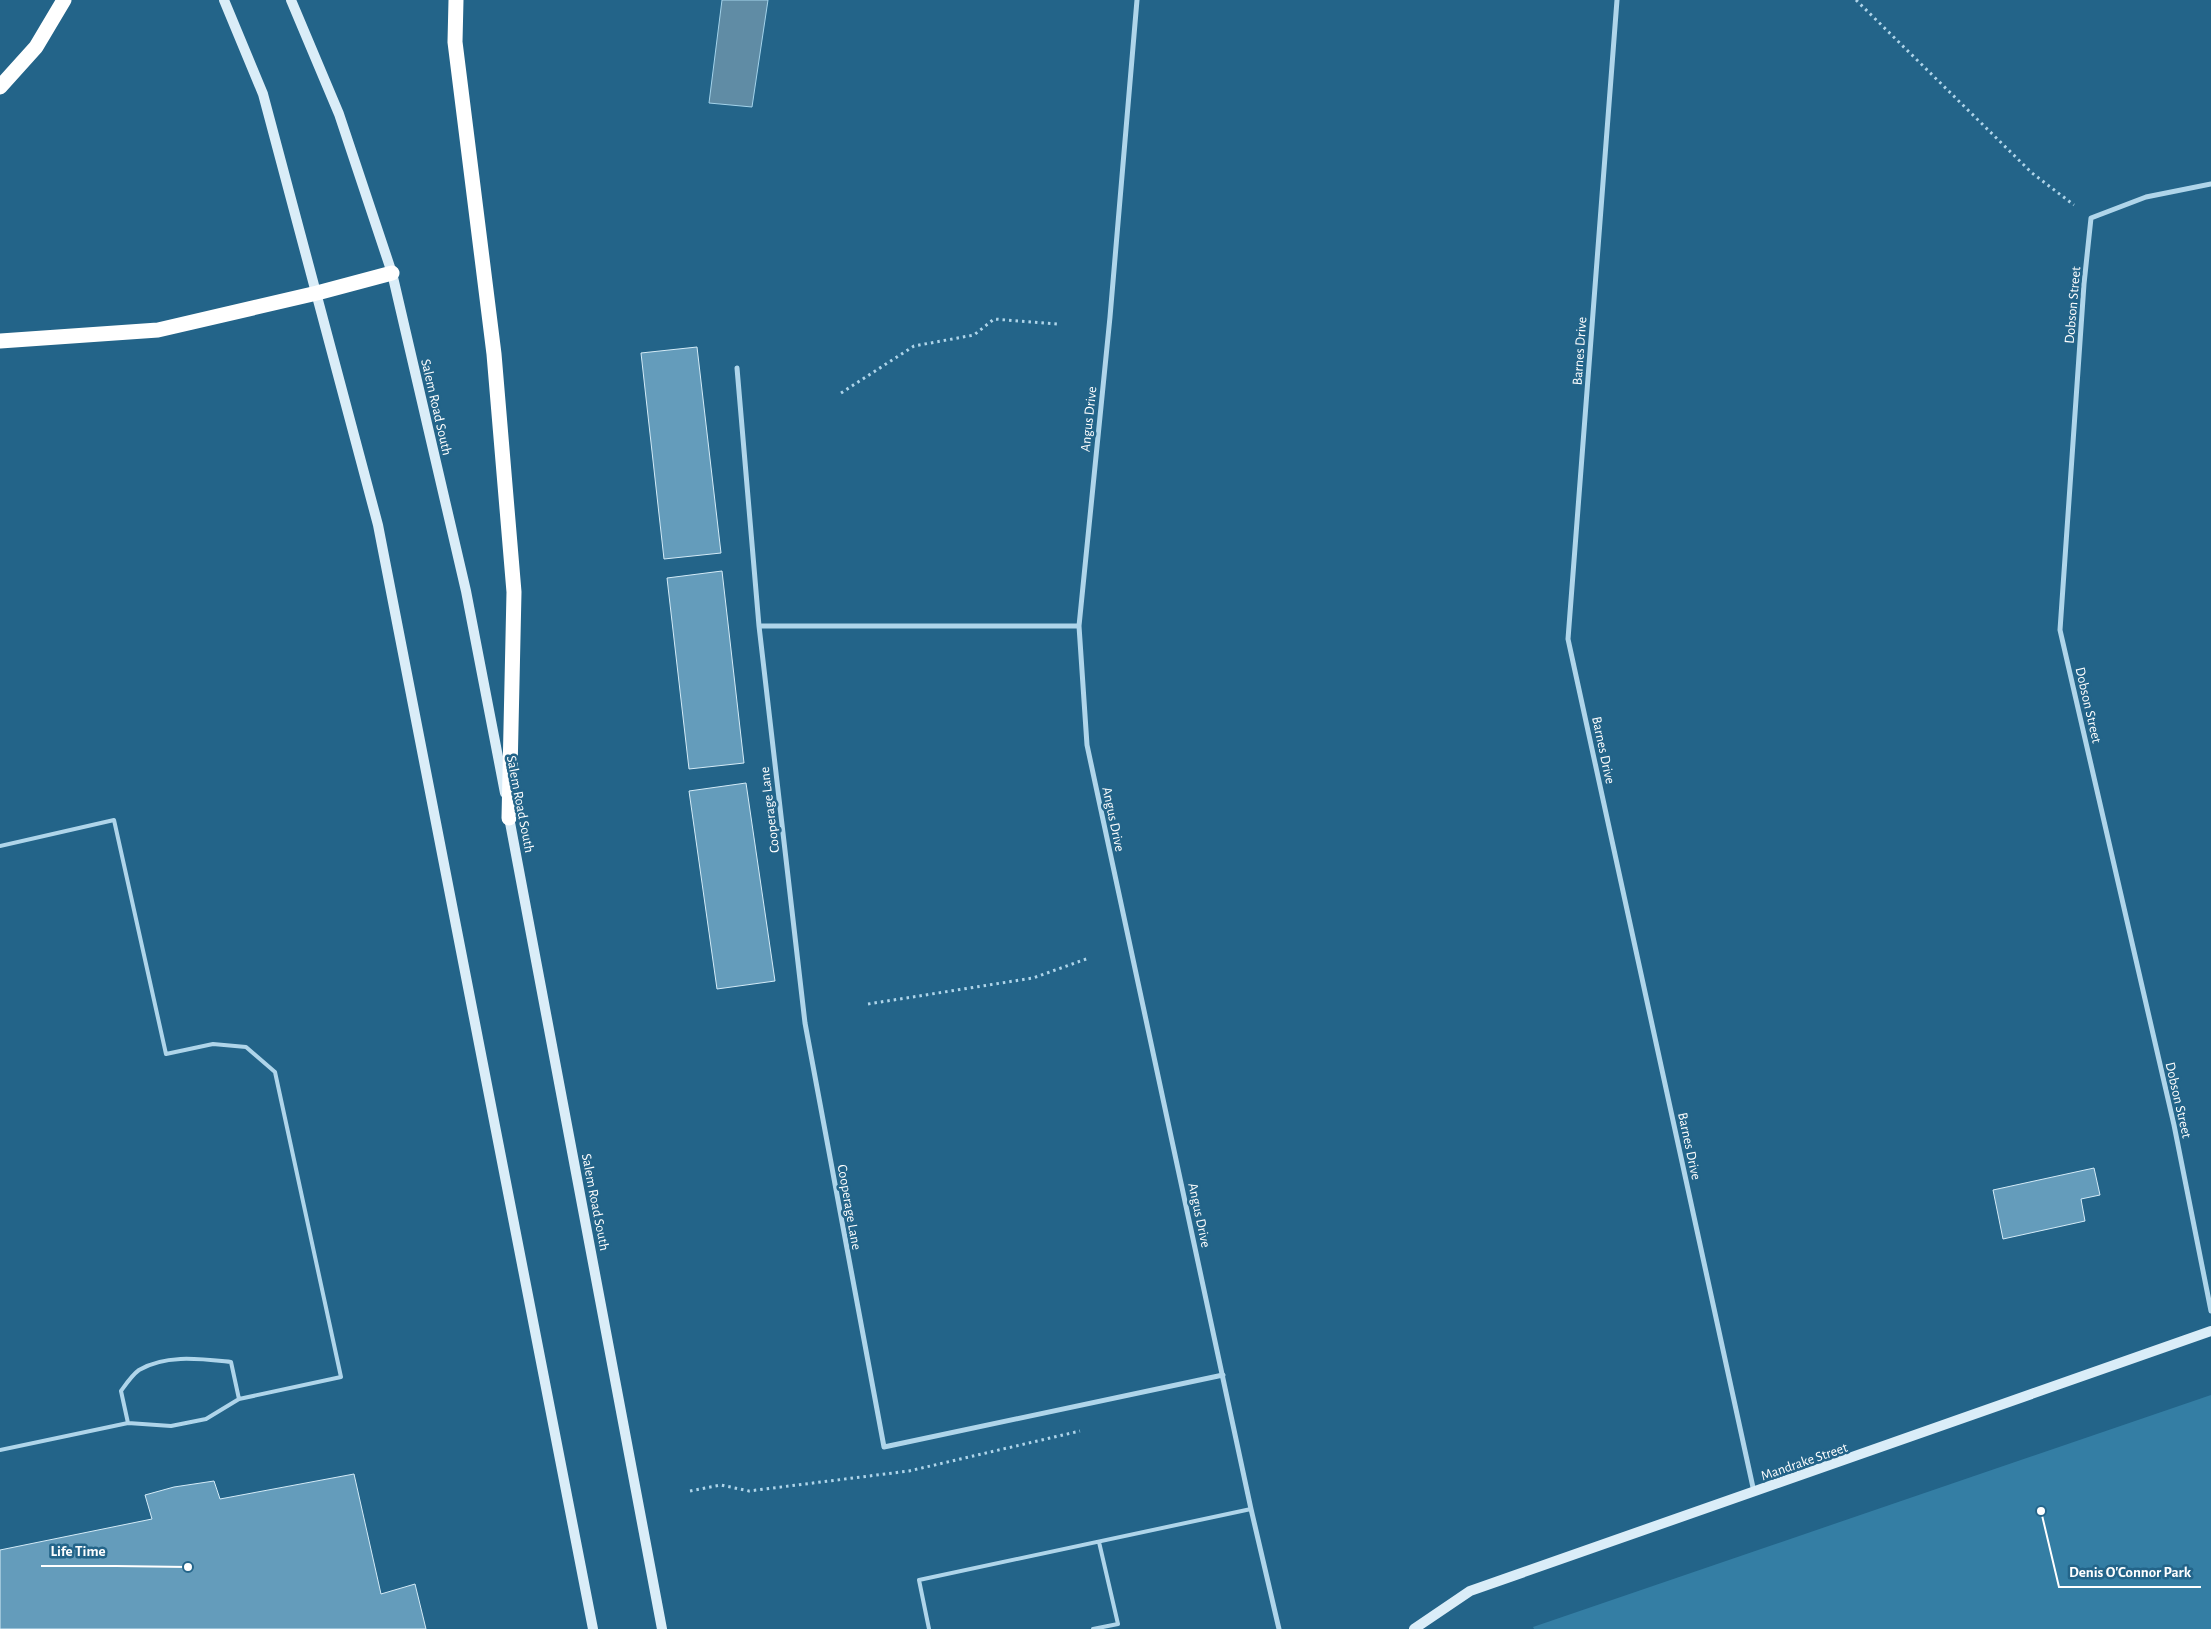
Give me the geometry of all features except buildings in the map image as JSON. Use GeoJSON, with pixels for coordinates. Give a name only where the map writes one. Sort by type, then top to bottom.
{"type":"FeatureCollection","features":[{"type":"Feature","properties":{"kind":"highway"},"geometry":{"type":"LineString","coordinates":[[0,87],[36,47],[64,0]]}},
{"type":"Feature","properties":{"kind":"highway"},"geometry":{"type":"LineString","coordinates":[[456,0],[455,42],[494,354],[514,592],[510,818]]}},
{"type":"Feature","properties":{"kind":"highway"},"geometry":{"type":"LineString","coordinates":[[0,341],[158,330],[318,293],[392,273]]}},
{"type":"Feature","properties":{"kind":"main road"},"geometry":{"type":"LineString","coordinates":[[224,0],[262,94],[318,293],[378,525],[593,1629]]}},
{"type":"Feature","properties":{"kind":"main road","name":"Salem Road South"},"geometry":{"type":"LineString","coordinates":[[291,0],[340,114],[392,273],[466,591],[662,1629]]}},
{"type":"Feature","properties":{"kind":"main road","name":"Mandrake Street"},"geometry":{"type":"LineString","coordinates":[[1414,1629],[1470,1591],[2211,1332]]}},
{"type":"Feature","properties":{"kind":"street","name":"Angus Drive"},"geometry":{"type":"LineString","coordinates":[[1137,0],[1109,327],[1079,626],[1087,745],[1251,1509],[1279,1629]]}},
{"type":"Feature","properties":{"kind":"street","name":"Barnes Drive"},"geometry":{"type":"LineString","coordinates":[[1618,0],[1568,639],[1754,1493]]}},
{"type":"Feature","properties":{"kind":"street"},"geometry":{"type":"LineString","coordinates":[[2091,218],[2146,197],[2211,184]]}},
{"type":"Feature","properties":{"kind":"street","name":"Dobson Street"},"geometry":{"type":"LineString","coordinates":[[2091,218],[2084,284],[2060,630],[2174,1125],[2211,1311]]}},
{"type":"Feature","properties":{"kind":"street","name":"Cooperage Lane"},"geometry":{"type":"LineString","coordinates":[[737,368],[759,626],[805,1023],[884,1447],[1223,1375]]}},
{"type":"Feature","properties":{"kind":"street"},"geometry":{"type":"LineString","coordinates":[[759,626],[1079,626]]}},
{"type":"Feature","properties":{"kind":"lane"},"geometry":{"type":"LineString","coordinates":[[0,846],[114,820],[166,1054],[213,1044],[246,1047],[275,1072],[341,1377],[239,1399],[206,1420],[171,1426],[128,1423],[0,1450]]}},
{"type":"Feature","properties":{"kind":"lane"},"geometry":{"type":"LineString","coordinates":[[128,1423],[121,1391],[138,1371],[160,1361],[193,1358],[231,1362],[239,1399]]}},
{"type":"Feature","properties":{"kind":"lane"},"geometry":{"type":"LineString","coordinates":[[929,1629],[919,1580],[1251,1509]]}},
{"type":"Feature","properties":{"kind":"lane"},"geometry":{"type":"LineString","coordinates":[[1094,1629],[1118,1624],[1099,1542]]}},
{"type":"Feature","properties":{"kind":"path"},"geometry":{"type":"LineString","coordinates":[[1856,0],[2032,173],[2091,218]]}},
{"type":"Feature","properties":{"kind":"path"},"geometry":{"type":"LineString","coordinates":[[841,393],[914,346],[974,335],[994,320],[1056,324]]}},
{"type":"Feature","properties":{"kind":"path"},"geometry":{"type":"LineString","coordinates":[[868,1004],[1033,978],[1089,958]]}},
{"type":"Feature","properties":{"kind":"shaded area"},"geometry":{"type":"Polygon","coordinates":[[[722,0],[768,0],[752,107],[709,103],[722,0]]]}},
{"type":"Feature","properties":{"kind":"shaded area"},"geometry":{"type":"Polygon","coordinates":[[[2211,1395],[2211,1629],[1534,1629],[1533,1627],[2211,1395]]]}},
{"type":"Feature","properties":{"kind":"place","name":"Denis O'Connor Park"},"geometry":{"type":"Point","coordinates":[2041,1511]}},
{"type":"Feature","properties":{"kind":"place","name":"Life Time"},"geometry":{"type":"Point","coordinates":[188,1567]}}]}
